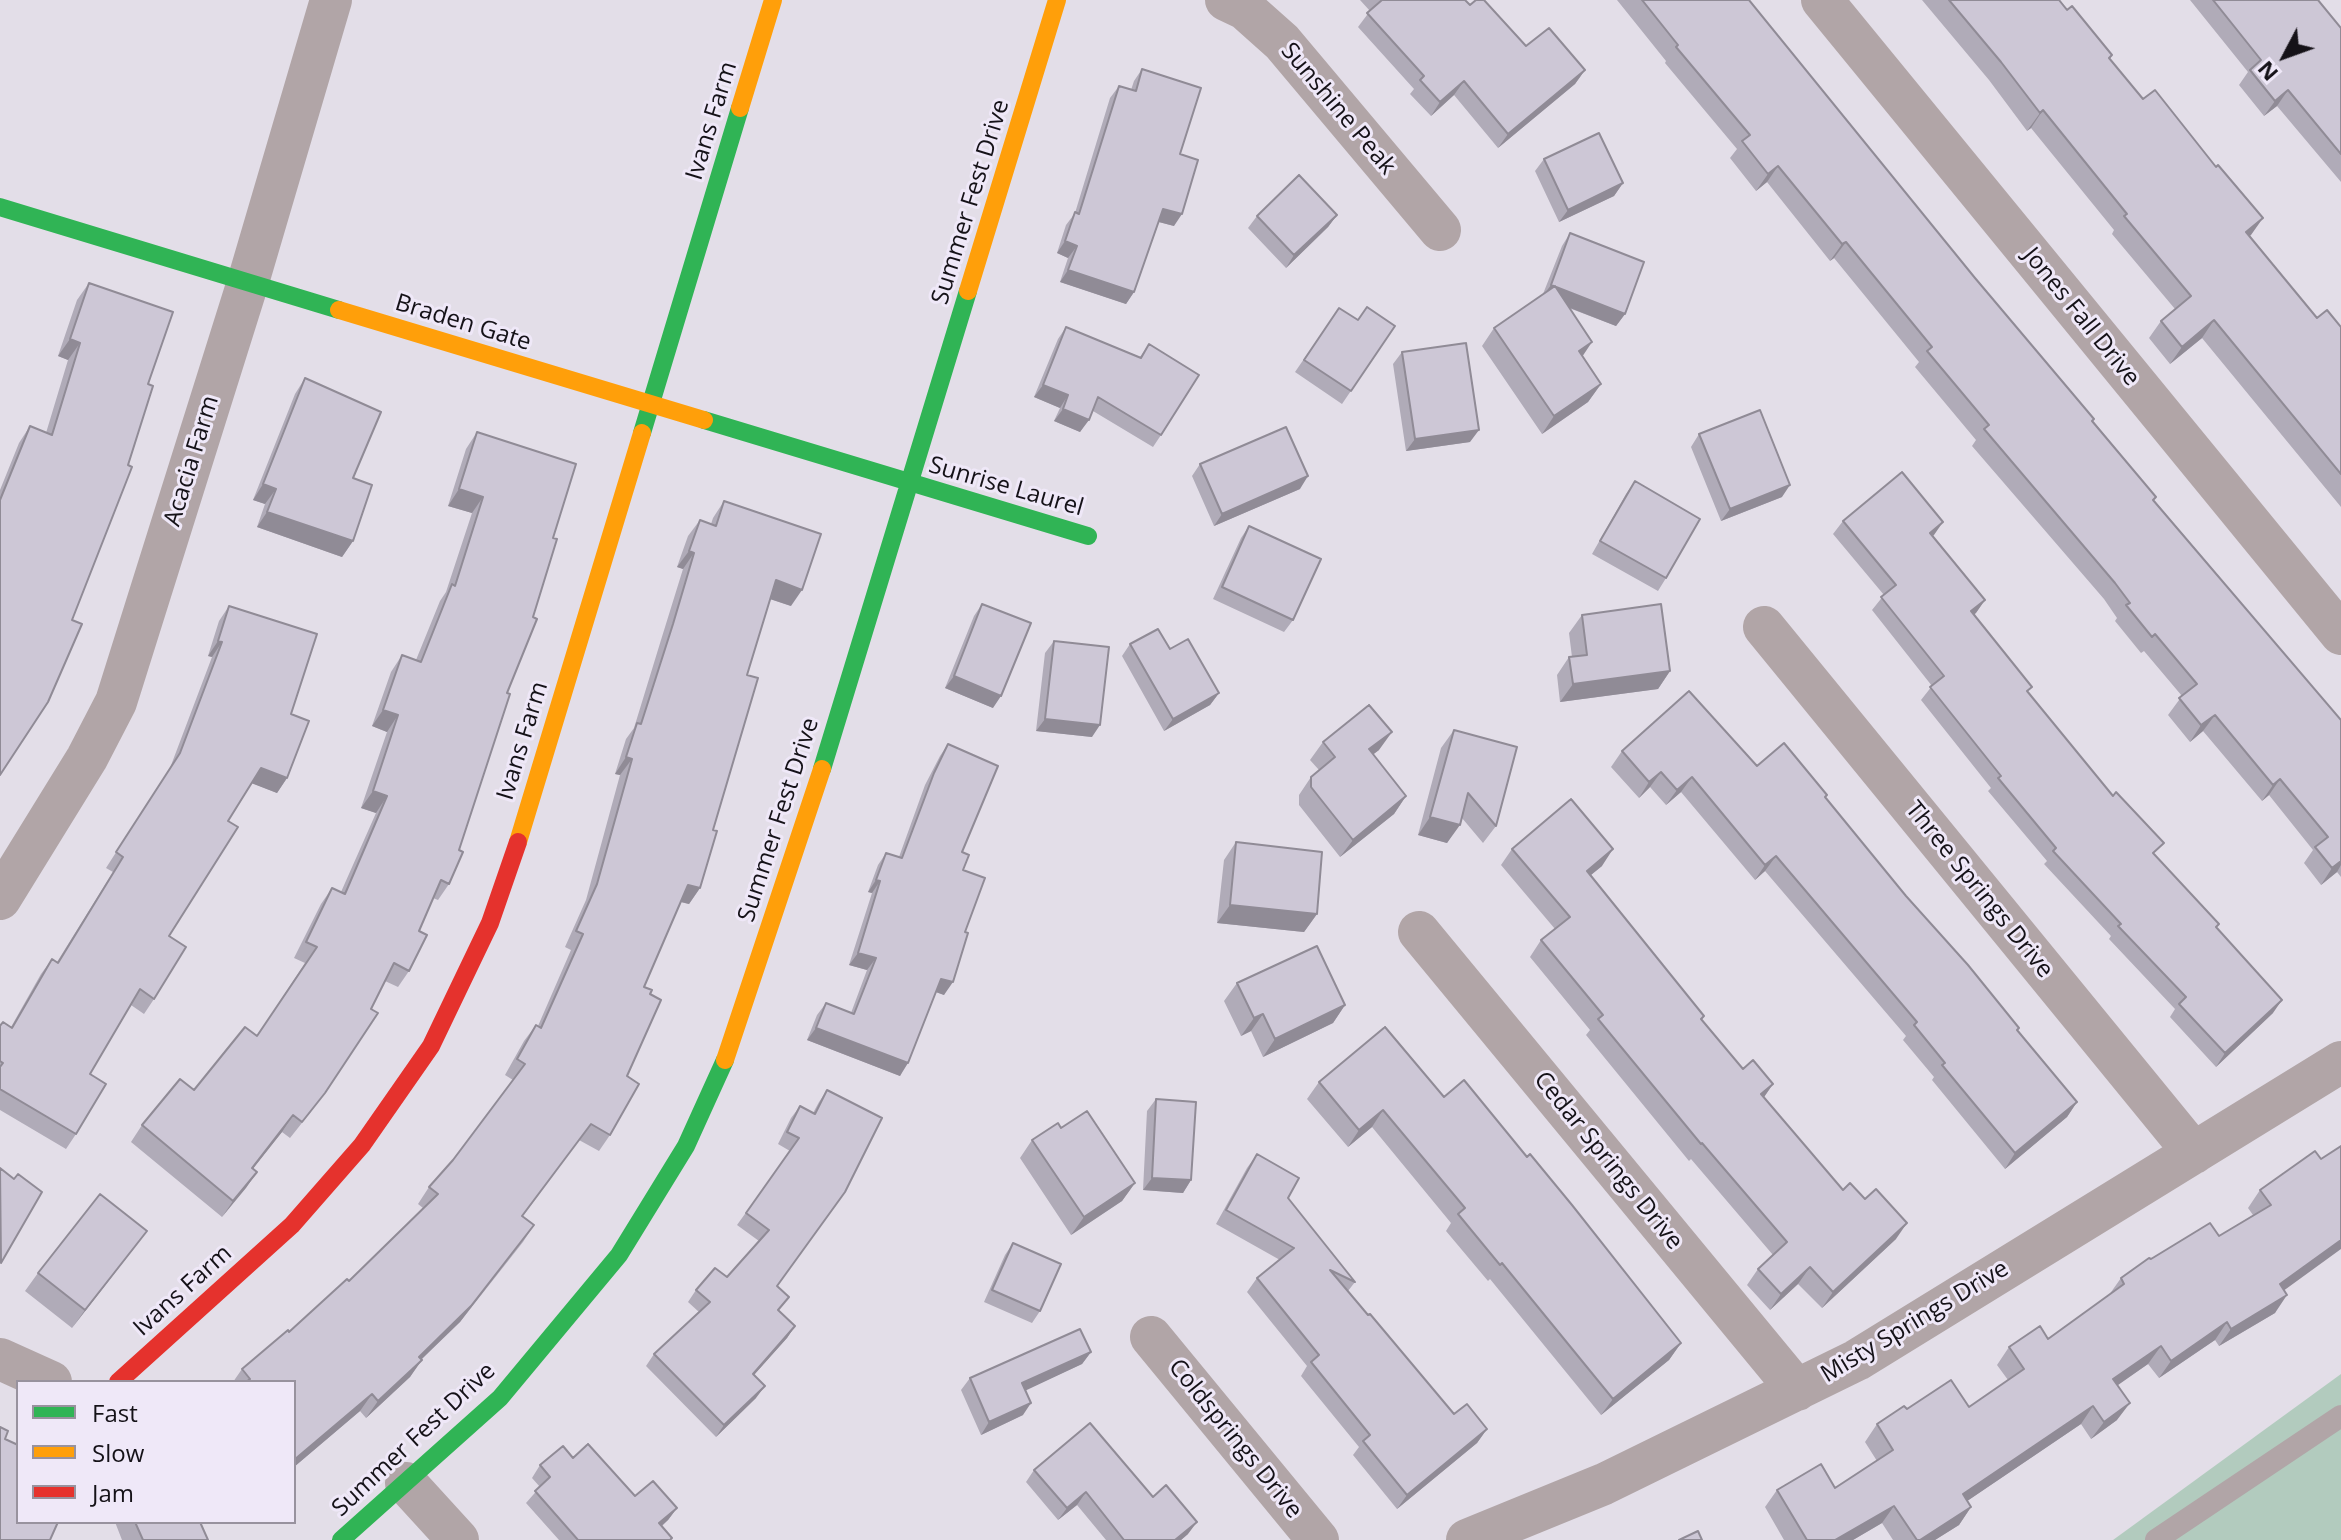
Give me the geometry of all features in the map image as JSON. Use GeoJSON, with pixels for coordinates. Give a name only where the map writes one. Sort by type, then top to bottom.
{"type":"FeatureCollection","features":[{"type":"Feature","properties":{"kind":"street","name":"Acacia Farm"},"geometry":{"type":"LineString","coordinates":[[0,899],[87,758],[116,702],[248,282],[331,0]]}},
{"type":"Feature","properties":{"kind":"street","name":"Ivans Farm"},"geometry":{"type":"LineString","coordinates":[[120,1380],[292,1225],[362,1145],[431,1046],[490,923],[527,814],[773,0]]}},
{"type":"Feature","properties":{"kind":"street","name":"Summer Fest Drive"},"geometry":{"type":"LineString","coordinates":[[341,1540],[500,1398],[619,1255],[686,1146],[728,1053],[841,710],[1057,0]]}},
{"type":"Feature","properties":{"kind":"street","name":"Sunshine Peak"},"geometry":{"type":"LineString","coordinates":[[1226,0],[1245,9],[1282,42],[1440,230]]}},
{"type":"Feature","properties":{"kind":"street","name":"Jones Fall Drive"},"geometry":{"type":"LineString","coordinates":[[1822,0],[2341,634]]}},
{"type":"Feature","properties":{"kind":"street","name":"Braden Gate"},"geometry":{"type":"LineString","coordinates":[[0,207],[911,484]]}},
{"type":"Feature","properties":{"kind":"street","name":"Sunrise Laurel"},"geometry":{"type":"LineString","coordinates":[[911,484],[1088,536]]}},
{"type":"Feature","properties":{"kind":"street","name":"Three Springs Drive"},"geometry":{"type":"LineString","coordinates":[[1764,627],[2194,1153]]}},
{"type":"Feature","properties":{"kind":"street","name":"Cedar Springs Drive"},"geometry":{"type":"LineString","coordinates":[[1419,932],[1797,1390]]}},
{"type":"Feature","properties":{"kind":"street","name":"Misty Springs Drive"},"geometry":{"type":"LineString","coordinates":[[1467,1540],[1604,1484],[1857,1360],[2341,1062]]}},
{"type":"Feature","properties":{"kind":"street","name":"Coldsprings Drive"},"geometry":{"type":"LineString","coordinates":[[1151,1337],[1318,1540]]}},
{"type":"Feature","properties":{"kind":"street"},"geometry":{"type":"LineString","coordinates":[[0,1359],[47,1380]]}},
{"type":"Feature","properties":{"kind":"street"},"geometry":{"type":"LineString","coordinates":[[406,1483],[458,1540]]}},
{"type":"Feature","properties":{"kind":"lane"},"geometry":{"type":"LineString","coordinates":[[2156,1540],[2341,1416]]}},
{"type":"Feature","properties":{"kind":"green space"},"geometry":{"type":"Polygon","coordinates":[[[2341,1374],[2341,1540],[2113,1540],[2341,1374]]]}},
{"type":"Feature","properties":{"kind":"building"},"geometry":{"type":"Polygon","coordinates":[[[1382,0],[1465,0],[1470,5],[1476,0],[1484,0],[1526,46],[1549,28],[1585,70],[1508,134],[1464,81],[1440,102],[1420,80],[1424,76],[1367,13],[1382,0]]]}},
{"type":"Feature","properties":{"kind":"building"},"geometry":{"type":"Polygon","coordinates":[[[1642,0],[1749,0],[2094,419],[2092,421],[2156,497],[2153,500],[2341,720],[2341,861],[2332,868],[2315,847],[2328,837],[2280,779],[2273,785],[2215,715],[2201,725],[2179,698],[2197,684],[2155,634],[2152,637],[2126,605],[2130,603],[2115,583],[1984,429],[1989,425],[1927,351],[1932,347],[1846,242],[1842,244],[1778,166],[1768,174],[1742,141],[1750,135],[1676,47],[1678,45],[1642,0]]]}},
{"type":"Feature","properties":{"kind":"building"},"geometry":{"type":"Polygon","coordinates":[[[1949,0],[2059,0],[2067,10],[2072,6],[2143,99],[2155,90],[2216,167],[2218,165],[2263,218],[2246,232],[2317,318],[2327,310],[2341,327],[2341,474],[2214,320],[2182,347],[2161,321],[2191,296],[2124,216],[2127,214],[2043,110],[2040,113],[1949,0]]]}},
{"type":"Feature","properties":{"kind":"building"},"geometry":{"type":"Polygon","coordinates":[[[2213,0],[2318,0],[2341,28],[2341,154],[2288,90],[2275,101],[2250,70],[2261,60],[2213,0]]]}},
{"type":"Feature","properties":{"kind":"building"},"geometry":{"type":"Polygon","coordinates":[[[1142,69],[1201,88],[1180,154],[1198,160],[1182,214],[1163,209],[1134,292],[1068,270],[1077,246],[1065,241],[1075,212],[1079,214],[1119,86],[1136,91],[1142,69]]]}},
{"type":"Feature","properties":{"kind":"building"},"geometry":{"type":"Polygon","coordinates":[[[1599,133],[1623,183],[1568,210],[1544,159],[1599,133]]]}},
{"type":"Feature","properties":{"kind":"building"},"geometry":{"type":"Polygon","coordinates":[[[1299,175],[1337,215],[1294,255],[1257,216],[1299,175]]]}},
{"type":"Feature","properties":{"kind":"building"},"geometry":{"type":"Polygon","coordinates":[[[1570,233],[1644,262],[1625,314],[1551,285],[1570,233]]]}},
{"type":"Feature","properties":{"kind":"building"},"geometry":{"type":"Polygon","coordinates":[[[89,283],[173,312],[148,384],[153,386],[128,465],[132,467],[72,620],[82,624],[48,702],[0,775],[0,500],[30,426],[52,435],[80,343],[70,339],[89,283]]]}},
{"type":"Feature","properties":{"kind":"building"},"geometry":{"type":"Polygon","coordinates":[[[1555,286],[1592,342],[1579,351],[1601,384],[1554,416],[1494,328],[1555,286]]]}},
{"type":"Feature","properties":{"kind":"building"},"geometry":{"type":"Polygon","coordinates":[[[1367,307],[1395,326],[1351,391],[1304,360],[1339,308],[1358,320],[1367,307]]]}},
{"type":"Feature","properties":{"kind":"building"},"geometry":{"type":"Polygon","coordinates":[[[1066,327],[1141,358],[1149,344],[1199,375],[1161,435],[1098,397],[1089,420],[1063,409],[1068,395],[1043,385],[1066,327]]]}},
{"type":"Feature","properties":{"kind":"building"},"geometry":{"type":"Polygon","coordinates":[[[1466,343],[1479,430],[1415,439],[1402,352],[1466,343]]]}},
{"type":"Feature","properties":{"kind":"building"},"geometry":{"type":"Polygon","coordinates":[[[305,378],[381,412],[353,478],[372,485],[353,541],[267,512],[276,489],[263,484],[305,378]]]}},
{"type":"Feature","properties":{"kind":"building"},"geometry":{"type":"Polygon","coordinates":[[[1760,410],[1790,485],[1730,509],[1699,434],[1760,410]]]}},
{"type":"Feature","properties":{"kind":"building"},"geometry":{"type":"Polygon","coordinates":[[[1286,427],[1308,476],[1222,514],[1200,464],[1286,427]]]}},
{"type":"Feature","properties":{"kind":"building"},"geometry":{"type":"Polygon","coordinates":[[[477,432],[576,464],[533,617],[537,619],[507,693],[510,694],[459,850],[463,852],[449,884],[441,880],[419,931],[427,935],[409,971],[394,963],[371,1009],[378,1013],[325,1093],[302,1122],[293,1115],[252,1168],[257,1172],[233,1201],[142,1125],[180,1079],[194,1090],[245,1027],[257,1036],[317,947],[306,942],[332,888],[345,894],[387,796],[373,791],[398,715],[383,710],[402,655],[421,662],[452,584],[455,586],[483,497],[459,489],[477,432]]]}},
{"type":"Feature","properties":{"kind":"building"},"geometry":{"type":"Polygon","coordinates":[[[1902,472],[1943,522],[1930,533],[1985,600],[1971,611],[2032,687],[2027,691],[2113,796],[2116,792],[2164,843],[2153,853],[2219,924],[2216,927],[2282,1000],[2225,1053],[2179,1004],[2186,997],[2118,926],[2121,924],[2053,851],[2056,848],[1998,778],[2001,776],[1930,687],[1944,676],[1881,597],[1896,585],[1843,521],[1902,472]]]}},
{"type":"Feature","properties":{"kind":"building"},"geometry":{"type":"Polygon","coordinates":[[[1635,481],[1700,519],[1666,578],[1600,541],[1635,481]]]}},
{"type":"Feature","properties":{"kind":"building"},"geometry":{"type":"Polygon","coordinates":[[[724,501],[821,534],[802,590],[776,580],[747,675],[758,678],[713,830],[717,831],[700,888],[688,885],[644,987],[652,990],[650,994],[661,1000],[627,1076],[639,1084],[610,1135],[591,1124],[522,1216],[534,1225],[471,1306],[419,1357],[422,1360],[378,1401],[372,1394],[296,1458],[296,1380],[249,1380],[242,1369],[289,1332],[347,1279],[349,1281],[438,1194],[429,1187],[525,1064],[517,1059],[536,1025],[541,1028],[583,934],[576,931],[597,884],[632,759],[626,757],[637,723],[641,724],[673,624],[694,553],[689,551],[700,520],[716,526],[724,501]]]}},
{"type":"Feature","properties":{"kind":"building"},"geometry":{"type":"Polygon","coordinates":[[[1249,526],[1321,559],[1293,620],[1222,587],[1249,526]]]}},
{"type":"Feature","properties":{"kind":"building"},"geometry":{"type":"Polygon","coordinates":[[[982,604],[1031,623],[1001,696],[954,676],[982,604]]]}},
{"type":"Feature","properties":{"kind":"building"},"geometry":{"type":"Polygon","coordinates":[[[1661,604],[1670,671],[1573,684],[1569,657],[1587,655],[1582,615],[1661,604]]]}},
{"type":"Feature","properties":{"kind":"building"},"geometry":{"type":"Polygon","coordinates":[[[229,606],[317,634],[291,714],[309,721],[287,778],[261,768],[228,821],[238,827],[169,936],[186,947],[154,999],[140,989],[90,1074],[106,1084],[76,1134],[0,1089],[0,1067],[3,1063],[0,1061],[0,1026],[3,1022],[12,1028],[52,959],[58,963],[123,857],[116,852],[180,753],[222,642],[218,641],[229,606]]]}},
{"type":"Feature","properties":{"kind":"building"},"geometry":{"type":"Polygon","coordinates":[[[1158,629],[1170,649],[1188,639],[1219,693],[1173,719],[1130,644],[1158,629]]]}},
{"type":"Feature","properties":{"kind":"building"},"geometry":{"type":"Polygon","coordinates":[[[1054,641],[1109,647],[1100,725],[1045,719],[1054,641]]]}},
{"type":"Feature","properties":{"kind":"building"},"geometry":{"type":"Polygon","coordinates":[[[1689,691],[1757,766],[1784,743],[2077,1102],[2015,1153],[1942,1065],[1945,1063],[1914,1025],[1917,1022],[1776,856],[1765,865],[1692,777],[1677,790],[1661,772],[1649,782],[1622,751],[1689,691]]]}},
{"type":"Feature","properties":{"kind":"building"},"geometry":{"type":"Polygon","coordinates":[[[1369,705],[1392,732],[1369,749],[1406,796],[1353,840],[1311,787],[1311,777],[1335,757],[1323,742],[1369,705]]]}},
{"type":"Feature","properties":{"kind":"building"},"geometry":{"type":"Polygon","coordinates":[[[1454,730],[1517,747],[1496,826],[1468,793],[1460,825],[1430,817],[1454,730]]]}},
{"type":"Feature","properties":{"kind":"building"},"geometry":{"type":"Polygon","coordinates":[[[948,744],[998,766],[962,852],[969,855],[963,870],[985,878],[965,932],[968,933],[953,982],[941,979],[908,1063],[816,1028],[826,1003],[854,1014],[876,958],[858,953],[880,881],[876,880],[886,853],[902,858],[948,744]]]}},
{"type":"Feature","properties":{"kind":"building"},"geometry":{"type":"Polygon","coordinates":[[[1571,799],[1613,849],[1587,871],[1704,1016],[1701,1019],[1743,1069],[1753,1060],[1773,1084],[1761,1094],[1843,1190],[1850,1183],[1865,1199],[1876,1189],[1907,1223],[1833,1292],[1810,1267],[1781,1294],[1758,1269],[1787,1242],[1598,1019],[1603,1015],[1541,940],[1570,917],[1512,849],[1571,799]]]}},
{"type":"Feature","properties":{"kind":"building"},"geometry":{"type":"Polygon","coordinates":[[[1236,842],[1322,852],[1317,914],[1230,905],[1236,842]]]}},
{"type":"Feature","properties":{"kind":"building"},"geometry":{"type":"Polygon","coordinates":[[[1317,946],[1345,1005],[1275,1039],[1263,1014],[1254,1018],[1237,983],[1317,946]]]}},
{"type":"Feature","properties":{"kind":"building"},"geometry":{"type":"Polygon","coordinates":[[[1385,1027],[1444,1097],[1464,1080],[1527,1157],[1530,1154],[1681,1343],[1613,1399],[1458,1214],[1465,1208],[1383,1110],[1359,1130],[1319,1082],[1385,1027]]]}},
{"type":"Feature","properties":{"kind":"building"},"geometry":{"type":"Polygon","coordinates":[[[827,1090],[882,1118],[845,1192],[777,1286],[789,1297],[778,1310],[795,1326],[753,1374],[765,1386],[724,1425],[654,1354],[710,1302],[696,1290],[715,1268],[727,1277],[769,1230],[746,1213],[799,1138],[787,1132],[800,1106],[815,1114],[827,1090]]]}},
{"type":"Feature","properties":{"kind":"building"},"geometry":{"type":"Polygon","coordinates":[[[1156,1099],[1196,1102],[1191,1180],[1152,1178],[1156,1099]]]}},
{"type":"Feature","properties":{"kind":"building"},"geometry":{"type":"Polygon","coordinates":[[[1087,1111],[1135,1183],[1084,1217],[1032,1140],[1058,1123],[1061,1128],[1087,1111]]]}},
{"type":"Feature","properties":{"kind":"building"},"geometry":{"type":"Polygon","coordinates":[[[2341,1146],[2341,1240],[2280,1284],[2287,1295],[2231,1329],[2227,1322],[2171,1361],[2161,1346],[2113,1379],[2130,1403],[2104,1422],[2093,1406],[1963,1494],[1971,1507],[1920,1540],[1894,1506],[1835,1540],[1807,1540],[1777,1490],[1821,1464],[1835,1488],[1893,1450],[1877,1424],[1904,1406],[1907,1409],[1951,1380],[1969,1407],[2024,1369],[2009,1347],[2040,1326],[2048,1339],[2124,1284],[2121,1278],[2210,1223],[2219,1236],[2271,1205],[2260,1190],[2315,1151],[2321,1159],[2341,1146]]]}},
{"type":"Feature","properties":{"kind":"building"},"geometry":{"type":"Polygon","coordinates":[[[1257,1154],[1299,1178],[1288,1198],[1355,1282],[1330,1270],[1454,1414],[1467,1404],[1487,1429],[1407,1495],[1363,1441],[1370,1435],[1311,1362],[1319,1355],[1257,1278],[1294,1248],[1226,1210],[1257,1154]]]}},
{"type":"Feature","properties":{"kind":"building"},"geometry":{"type":"Polygon","coordinates":[[[0,1168],[14,1179],[18,1174],[42,1192],[1,1263],[0,1168]]]}},
{"type":"Feature","properties":{"kind":"building"},"geometry":{"type":"Polygon","coordinates":[[[100,1194],[147,1231],[85,1310],[38,1273],[100,1194]]]}},
{"type":"Feature","properties":{"kind":"building"},"geometry":{"type":"Polygon","coordinates":[[[1013,1243],[1061,1264],[1040,1311],[992,1290],[1013,1243]]]}},
{"type":"Feature","properties":{"kind":"building"},"geometry":{"type":"Polygon","coordinates":[[[1080,1329],[1091,1352],[1022,1383],[1031,1403],[989,1422],[970,1378],[1080,1329]]]}},
{"type":"Feature","properties":{"kind":"building"},"geometry":{"type":"Polygon","coordinates":[[[1090,1423],[1153,1497],[1166,1485],[1197,1522],[1175,1540],[1124,1540],[1086,1492],[1067,1508],[1034,1470],[1090,1423]]]}},
{"type":"Feature","properties":{"kind":"building"},"geometry":{"type":"Polygon","coordinates":[[[0,1427],[8,1431],[5,1439],[16,1444],[16,1524],[57,1524],[50,1540],[0,1540],[0,1427]]]}},
{"type":"Feature","properties":{"kind":"building"},"geometry":{"type":"Polygon","coordinates":[[[588,1444],[635,1496],[653,1481],[677,1508],[659,1523],[672,1538],[670,1540],[578,1540],[535,1491],[550,1477],[540,1465],[563,1446],[573,1458],[588,1444]]]}},
{"type":"Feature","properties":{"kind":"building"},"geometry":{"type":"Polygon","coordinates":[[[136,1524],[201,1524],[208,1540],[143,1540],[136,1524]]]}},
{"type":"Feature","properties":{"kind":"building"},"geometry":{"type":"Polygon","coordinates":[[[1698,1531],[1702,1540],[1679,1540],[1698,1531]]]}},
{"type":"Feature","properties":{"kind":"traffic: fast"},"geometry":{"type":"LineString","coordinates":[[642,433],[740,108]]}},
{"type":"Feature","properties":{"kind":"traffic: fast"},"geometry":{"type":"LineString","coordinates":[[0,207],[339,310]]}},
{"type":"Feature","properties":{"kind":"traffic: fast"},"geometry":{"type":"LineString","coordinates":[[822,769],[968,291]]}},
{"type":"Feature","properties":{"kind":"traffic: fast"},"geometry":{"type":"LineString","coordinates":[[704,420],[1088,536]]}},
{"type":"Feature","properties":{"kind":"traffic: fast"},"geometry":{"type":"LineString","coordinates":[[341,1540],[500,1398],[619,1255],[686,1146],[725,1060]]}},
{"type":"Feature","properties":{"kind":"traffic: slow"},"geometry":{"type":"LineString","coordinates":[[740,108],[773,0]]}},
{"type":"Feature","properties":{"kind":"traffic: slow"},"geometry":{"type":"LineString","coordinates":[[968,291],[1057,0]]}},
{"type":"Feature","properties":{"kind":"traffic: slow"},"geometry":{"type":"LineString","coordinates":[[339,310],[704,420]]}},
{"type":"Feature","properties":{"kind":"traffic: slow"},"geometry":{"type":"LineString","coordinates":[[518,842],[642,433]]}},
{"type":"Feature","properties":{"kind":"traffic: slow"},"geometry":{"type":"LineString","coordinates":[[725,1060],[822,769]]}},
{"type":"Feature","properties":{"kind":"traffic: jam"},"geometry":{"type":"LineString","coordinates":[[120,1380],[292,1225],[362,1145],[431,1046],[490,923],[518,842]]}}]}
